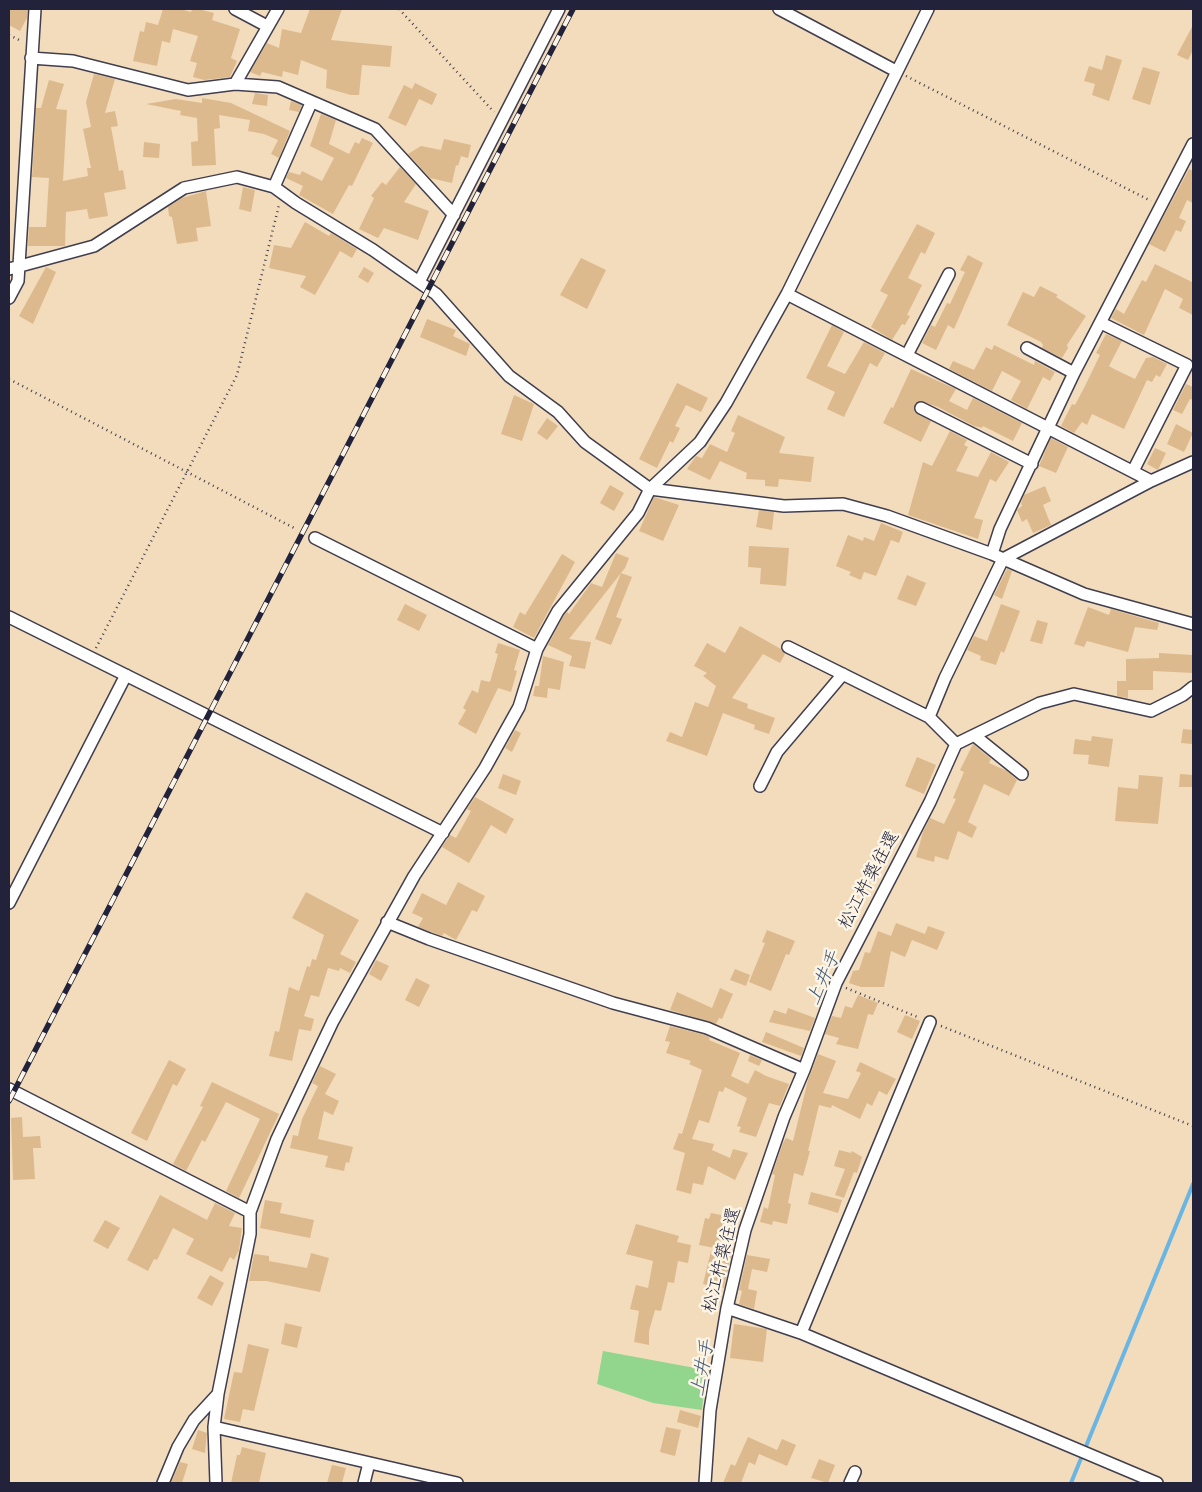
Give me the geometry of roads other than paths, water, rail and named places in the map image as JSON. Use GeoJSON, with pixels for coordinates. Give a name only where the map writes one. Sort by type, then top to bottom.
{"type":"FeatureCollection","features":[{"type":"Feature","properties":{"kind":"street"},"geometry":{"type":"LineString","coordinates":[[9,298],[18,281],[14,268],[35,9]]}},
{"type":"Feature","properties":{"kind":"street"},"geometry":{"type":"LineString","coordinates":[[235,9],[267,26]]}},
{"type":"Feature","properties":{"kind":"street"},"geometry":{"type":"LineString","coordinates":[[235,84],[278,9]]}},
{"type":"Feature","properties":{"kind":"street"},"geometry":{"type":"LineString","coordinates":[[419,282],[559,9]]}},
{"type":"Feature","properties":{"kind":"street"},"geometry":{"type":"LineString","coordinates":[[779,9],[896,71]]}},
{"type":"Feature","properties":{"kind":"street"},"geometry":{"type":"LineString","coordinates":[[216,1483],[214,1427],[218,1394],[250,1234],[250,1212],[277,1138],[333,1021],[387,922],[485,768],[520,707],[537,649],[558,610],[638,513],[650,489],[700,442],[726,403],[787,294],[928,9]]}},
{"type":"Feature","properties":{"kind":"street"},"geometry":{"type":"LineString","coordinates":[[31,58],[73,61],[188,90],[235,84],[278,87],[311,103],[375,129],[454,215]]}},
{"type":"Feature","properties":{"kind":"street"},"geometry":{"type":"LineString","coordinates":[[278,190],[311,103]]}},
{"type":"Feature","properties":{"kind":"street"},"geometry":{"type":"LineString","coordinates":[[992,554],[1000,529],[1032,464],[1047,427],[1160,205],[1190,160],[1193,144]]}},
{"type":"Feature","properties":{"kind":"street"},"geometry":{"type":"LineString","coordinates":[[14,268],[94,246],[184,188],[237,177],[278,190],[373,250],[436,294],[510,376],[558,412],[586,442],[650,489],[784,506],[843,504],[887,516],[992,554],[1084,594],[1193,624]]}},
{"type":"Feature","properties":{"kind":"street"},"geometry":{"type":"LineString","coordinates":[[907,355],[949,274]]}},
{"type":"Feature","properties":{"kind":"street"},"geometry":{"type":"LineString","coordinates":[[787,294],[1151,481]]}},
{"type":"Feature","properties":{"kind":"street"},"geometry":{"type":"LineString","coordinates":[[1101,323],[1188,365],[1132,471]]}},
{"type":"Feature","properties":{"kind":"street"},"geometry":{"type":"LineString","coordinates":[[1027,348],[1074,372]]}},
{"type":"Feature","properties":{"kind":"street"},"geometry":{"type":"LineString","coordinates":[[921,408],[1032,464]]}},
{"type":"Feature","properties":{"kind":"street"},"geometry":{"type":"LineString","coordinates":[[929,717],[945,678],[1003,559],[1151,481],[1193,462]]}},
{"type":"Feature","properties":{"kind":"street"},"geometry":{"type":"LineString","coordinates":[[316,538],[537,649]]}},
{"type":"Feature","properties":{"kind":"street"},"geometry":{"type":"LineString","coordinates":[[9,617],[442,833]]}},
{"type":"Feature","properties":{"kind":"street"},"geometry":{"type":"LineString","coordinates":[[788,647],[929,717],[956,744],[1040,703],[1074,694],[1151,711],[1188,696],[1193,687]]}},
{"type":"Feature","properties":{"kind":"street"},"geometry":{"type":"LineString","coordinates":[[760,786],[777,752],[843,674]]}},
{"type":"Feature","properties":{"kind":"street"},"geometry":{"type":"LineString","coordinates":[[9,903],[126,675]]}},
{"type":"Feature","properties":{"kind":"street"},"geometry":{"type":"LineString","coordinates":[[975,736],[1022,774]]}},
{"type":"Feature","properties":{"kind":"street","name":"松江杵築往還"},"geometry":{"type":"LineString","coordinates":[[704,1483],[710,1410],[727,1308],[745,1230],[784,1117],[804,1070],[836,984],[930,802],[956,744]]}},
{"type":"Feature","properties":{"kind":"street"},"geometry":{"type":"LineString","coordinates":[[387,922],[429,939],[613,1003],[707,1028],[804,1070]]}},
{"type":"Feature","properties":{"kind":"street"},"geometry":{"type":"LineString","coordinates":[[801,1333],[930,1022]]}},
{"type":"Feature","properties":{"kind":"street"},"geometry":{"type":"LineString","coordinates":[[9,1090],[250,1212]]}},
{"type":"Feature","properties":{"kind":"street"},"geometry":{"type":"LineString","coordinates":[[727,1308],[801,1333],[1157,1483]]}},
{"type":"Feature","properties":{"kind":"street"},"geometry":{"type":"LineString","coordinates":[[163,1483],[178,1447],[194,1420],[218,1394]]}},
{"type":"Feature","properties":{"kind":"street"},"geometry":{"type":"LineString","coordinates":[[214,1427],[457,1483]]}},
{"type":"Feature","properties":{"kind":"street"},"geometry":{"type":"LineString","coordinates":[[364,1483],[369,1463]]}},
{"type":"Feature","properties":{"kind":"street"},"geometry":{"type":"LineString","coordinates":[[850,1483],[855,1472]]}},
{"type":"Feature","properties":{"kind":"waterway"},"geometry":{"type":"LineString","coordinates":[[1071,1483],[1193,1184]]}},
{"type":"Feature","properties":{"kind":"railway"},"geometry":{"type":"LineString","coordinates":[[9,1101],[573,9]]}},
{"type":"Feature","properties":{"kind":"water label","name":"上井手"},"geometry":{"type":"Point","coordinates":[824,978]}},
{"type":"Feature","properties":{"kind":"water label","name":"上井手"},"geometry":{"type":"Point","coordinates":[703,1368]}}]}
